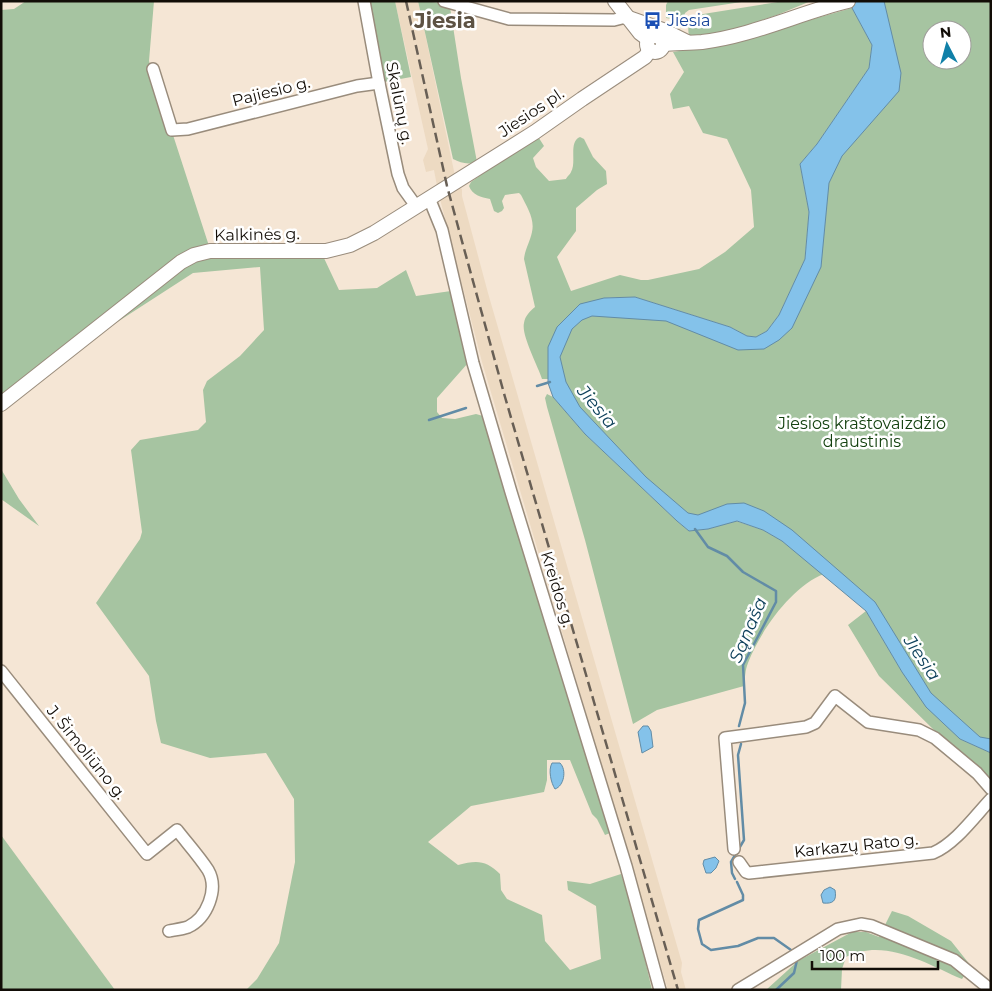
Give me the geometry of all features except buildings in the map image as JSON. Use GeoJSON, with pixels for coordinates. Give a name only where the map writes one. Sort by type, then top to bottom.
{"type":"FeatureCollection","features":[{"type":"Feature","properties":{"kind":"main road"},"geometry":{"type":"LineString","coordinates":[[615,1],[626,18],[649,45]]}},
{"type":"Feature","properties":{"kind":"main road"},"geometry":{"type":"LineString","coordinates":[[626,18],[663,30],[687,42],[702,42],[737,34],[844,2]]}},
{"type":"Feature","properties":{"kind":"main road","name":"Jiesios pl."},"geometry":{"type":"LineString","coordinates":[[649,45],[655,52],[660,51],[663,44],[687,42]]}},
{"type":"Feature","properties":{"kind":"main road","name":"Jiesios pl."},"geometry":{"type":"LineString","coordinates":[[429,198],[536,132],[602,84],[645,57],[649,45]]}},
{"type":"Feature","properties":{"kind":"main road","name":"Kalkinės g."},"geometry":{"type":"LineString","coordinates":[[1,404],[187,258],[210,251],[326,251],[350,245],[429,198]]}},
{"type":"Feature","properties":{"kind":"street","name":"Skalūnų g."},"geometry":{"type":"LineString","coordinates":[[364,1],[378,83],[398,174],[403,188],[416,206]]}},
{"type":"Feature","properties":{"kind":"street"},"geometry":{"type":"LineString","coordinates":[[444,1],[509,19],[614,20],[626,18]]}},
{"type":"Feature","properties":{"kind":"street","name":"Pajiesio g."},"geometry":{"type":"LineString","coordinates":[[153,69],[172,130],[188,129],[348,88],[378,83]]}},
{"type":"Feature","properties":{"kind":"street","name":"Kreidos g."},"geometry":{"type":"LineString","coordinates":[[429,198],[442,230],[473,364],[626,866],[660,990]]}},
{"type":"Feature","properties":{"kind":"street","name":"J. Šimoliūno g."},"geometry":{"type":"LineString","coordinates":[[1,671],[148,854],[177,830],[209,872],[212,884],[210,898],[203,914],[188,927],[169,931]]}},
{"type":"Feature","properties":{"kind":"street"},"geometry":{"type":"LineString","coordinates":[[734,849],[725,738],[806,727],[814,723],[835,696],[868,722],[919,730],[934,738],[977,773],[991,789]]}},
{"type":"Feature","properties":{"kind":"street","name":"Karkazų Rato g."},"geometry":{"type":"LineString","coordinates":[[739,862],[746,872],[749,873],[929,854],[941,849],[950,842],[991,799]]}},
{"type":"Feature","properties":{"kind":"street"},"geometry":{"type":"LineString","coordinates":[[738,990],[838,930],[861,924],[872,926],[954,960],[990,990]]}},
{"type":"Feature","properties":{"kind":"shaded area"},"geometry":{"type":"Polygon","coordinates":[[[395,1],[418,1],[455,176],[437,186],[434,170],[426,172],[423,160],[428,149],[395,1]]]}},
{"type":"Feature","properties":{"kind":"shaded area"},"geometry":{"type":"Polygon","coordinates":[[[458,187],[462,189],[462,196],[488,293],[682,963],[681,972],[686,990],[668,990],[482,362],[440,199],[458,187]]]}},
{"type":"Feature","properties":{"kind":"green space"},"geometry":{"type":"Polygon","coordinates":[[[26,1],[154,1],[149,61],[209,246],[1,395],[1,10],[14,9],[26,1]]]}},
{"type":"Feature","properties":{"kind":"green space"},"geometry":{"type":"Polygon","coordinates":[[[368,1],[395,1],[411,77],[384,82],[368,1]]]}},
{"type":"Feature","properties":{"kind":"green space"},"geometry":{"type":"Polygon","coordinates":[[[418,1],[445,3],[450,7],[477,162],[465,163],[453,159],[418,1]]]}},
{"type":"Feature","properties":{"kind":"green space"},"geometry":{"type":"Polygon","coordinates":[[[668,1],[748,1],[689,10],[685,13],[683,21],[666,18],[666,5],[668,1]]]}},
{"type":"Feature","properties":{"kind":"green space"},"geometry":{"type":"Polygon","coordinates":[[[784,1],[811,1],[730,31],[694,37],[689,35],[689,24],[697,15],[784,1]]]}},
{"type":"Feature","properties":{"kind":"green space","name":"Jiesios kraštovaizdžio draustinis"},"geometry":{"type":"Polygon","coordinates":[[[867,1],[991,1],[991,744],[973,739],[925,697],[868,607],[770,524],[742,516],[692,526],[617,459],[556,380],[564,329],[579,314],[627,305],[739,345],[767,340],[804,291],[818,191],[884,79],[867,1]]]}},
{"type":"Feature","properties":{"kind":"green space"},"geometry":{"type":"Polygon","coordinates":[[[852,8],[872,45],[869,68],[817,144],[800,164],[809,212],[805,259],[779,315],[767,331],[756,337],[747,336],[730,327],[635,297],[604,298],[548,347],[548,379],[542,379],[527,343],[524,328],[525,318],[535,307],[524,259],[533,227],[530,213],[519,193],[505,195],[502,201],[504,208],[502,211],[498,213],[494,211],[490,199],[472,192],[469,186],[471,182],[537,135],[544,146],[533,158],[536,167],[549,181],[566,179],[573,168],[574,143],[580,137],[584,139],[593,157],[606,171],[607,184],[576,208],[576,231],[557,257],[571,291],[620,275],[648,280],[699,269],[725,252],[754,227],[751,190],[727,139],[703,133],[689,106],[673,109],[670,94],[684,72],[673,52],[728,43],[852,8]]]}},
{"type":"Feature","properties":{"kind":"green space"},"geometry":{"type":"Polygon","coordinates":[[[207,256],[323,256],[339,290],[377,288],[406,270],[416,296],[451,291],[468,363],[437,398],[437,412],[442,418],[455,419],[476,414],[483,416],[610,833],[605,835],[597,819],[592,814],[570,760],[547,760],[547,780],[544,792],[471,806],[428,842],[458,865],[481,862],[495,869],[500,874],[501,890],[507,899],[542,915],[545,941],[570,970],[601,959],[596,906],[568,890],[567,881],[590,884],[621,874],[634,913],[652,990],[246,990],[257,979],[279,943],[295,862],[294,799],[266,753],[210,758],[161,743],[149,676],[96,603],[140,539],[142,532],[131,450],[140,440],[198,430],[206,422],[203,390],[207,381],[240,356],[264,330],[260,267],[193,273],[108,328],[110,321],[192,261],[207,256]]]}},
{"type":"Feature","properties":{"kind":"green space"},"geometry":{"type":"Polygon","coordinates":[[[547,394],[553,397],[585,434],[689,531],[708,529],[736,521],[763,530],[782,541],[824,574],[800,588],[778,611],[753,650],[748,663],[744,686],[657,710],[633,724],[585,540],[547,407],[545,398],[547,394]]]}},
{"type":"Feature","properties":{"kind":"green space"},"geometry":{"type":"Polygon","coordinates":[[[1,469],[19,499],[39,526],[1,499],[1,469]]]}},
{"type":"Feature","properties":{"kind":"green space"},"geometry":{"type":"Polygon","coordinates":[[[866,611],[902,672],[960,739],[991,753],[991,786],[879,676],[848,625],[866,611]]]}},
{"type":"Feature","properties":{"kind":"green space"},"geometry":{"type":"Polygon","coordinates":[[[1,835],[115,990],[1,990],[1,835]]]}},
{"type":"Feature","properties":{"kind":"green space"},"geometry":{"type":"Polygon","coordinates":[[[892,911],[908,916],[951,941],[971,966],[962,979],[905,955],[875,950],[860,952],[846,957],[842,969],[841,990],[766,990],[798,961],[852,932],[866,932],[879,937],[892,911]]]}},
{"type":"Feature","properties":{"kind":"water"},"geometry":{"type":"Polygon","coordinates":[[[850,1],[884,1],[901,73],[899,91],[842,156],[829,183],[821,267],[792,328],[779,340],[764,349],[738,350],[666,321],[592,316],[582,320],[572,329],[560,357],[566,382],[580,407],[646,477],[688,513],[698,515],[727,504],[744,503],[764,511],[792,530],[875,602],[931,693],[980,737],[991,739],[991,753],[960,739],[926,707],[902,672],[866,611],[782,541],[763,530],[737,521],[708,529],[689,531],[585,434],[553,397],[548,383],[548,347],[557,327],[580,304],[604,298],[635,297],[730,327],[747,336],[756,337],[767,331],[779,315],[805,259],[809,212],[800,164],[817,144],[869,68],[872,45],[850,1]]]}},
{"type":"Feature","properties":{"kind":"water"},"geometry":{"type":"Polygon","coordinates":[[[643,726],[648,726],[651,731],[653,747],[642,753],[638,732],[643,726]]]}},
{"type":"Feature","properties":{"kind":"water"},"geometry":{"type":"Polygon","coordinates":[[[552,763],[560,763],[564,774],[561,785],[555,789],[550,776],[552,763]]]}},
{"type":"Feature","properties":{"kind":"water"},"geometry":{"type":"Polygon","coordinates":[[[715,857],[719,861],[716,868],[711,873],[706,873],[703,864],[704,860],[715,857]]]}},
{"type":"Feature","properties":{"kind":"water"},"geometry":{"type":"Polygon","coordinates":[[[830,887],[835,890],[835,899],[829,903],[823,903],[821,895],[824,890],[830,887]]]}},
{"type":"Feature","properties":{"kind":"waterway"},"geometry":{"type":"LineString","coordinates":[[537,386],[550,382]]}},
{"type":"Feature","properties":{"kind":"waterway"},"geometry":{"type":"LineString","coordinates":[[429,420],[466,408]]}},
{"type":"Feature","properties":{"kind":"waterway","name":"Sąnaša"},"geometry":{"type":"LineString","coordinates":[[695,529],[708,547],[727,556],[743,572],[776,591],[776,602],[743,665],[745,703],[739,726]]}},
{"type":"Feature","properties":{"kind":"waterway","name":"Sąnaša"},"geometry":{"type":"LineString","coordinates":[[735,879],[732,873],[731,862],[744,840],[738,755],[741,744]]}},
{"type":"Feature","properties":{"kind":"waterway","name":"Sąnaša"},"geometry":{"type":"LineString","coordinates":[[737,882],[743,895],[743,900],[699,920],[698,929],[702,944],[711,950],[738,946],[758,938],[774,938],[791,950]]}},
{"type":"Feature","properties":{"kind":"waterway","name":"Sąnaša"},"geometry":{"type":"LineString","coordinates":[[776,990],[794,973],[797,960]]}},
{"type":"Feature","properties":{"kind":"railway"},"geometry":{"type":"LineString","coordinates":[[406,1],[447,186],[463,245],[505,397],[678,990]]}},
{"type":"Feature","properties":{"kind":"place","name":"Jiesia"},"geometry":{"type":"Point","coordinates":[653,20]}},
{"type":"Feature","properties":{"kind":"district","name":"Jiesia"},"geometry":{"type":"Point","coordinates":[445,21]}}]}
